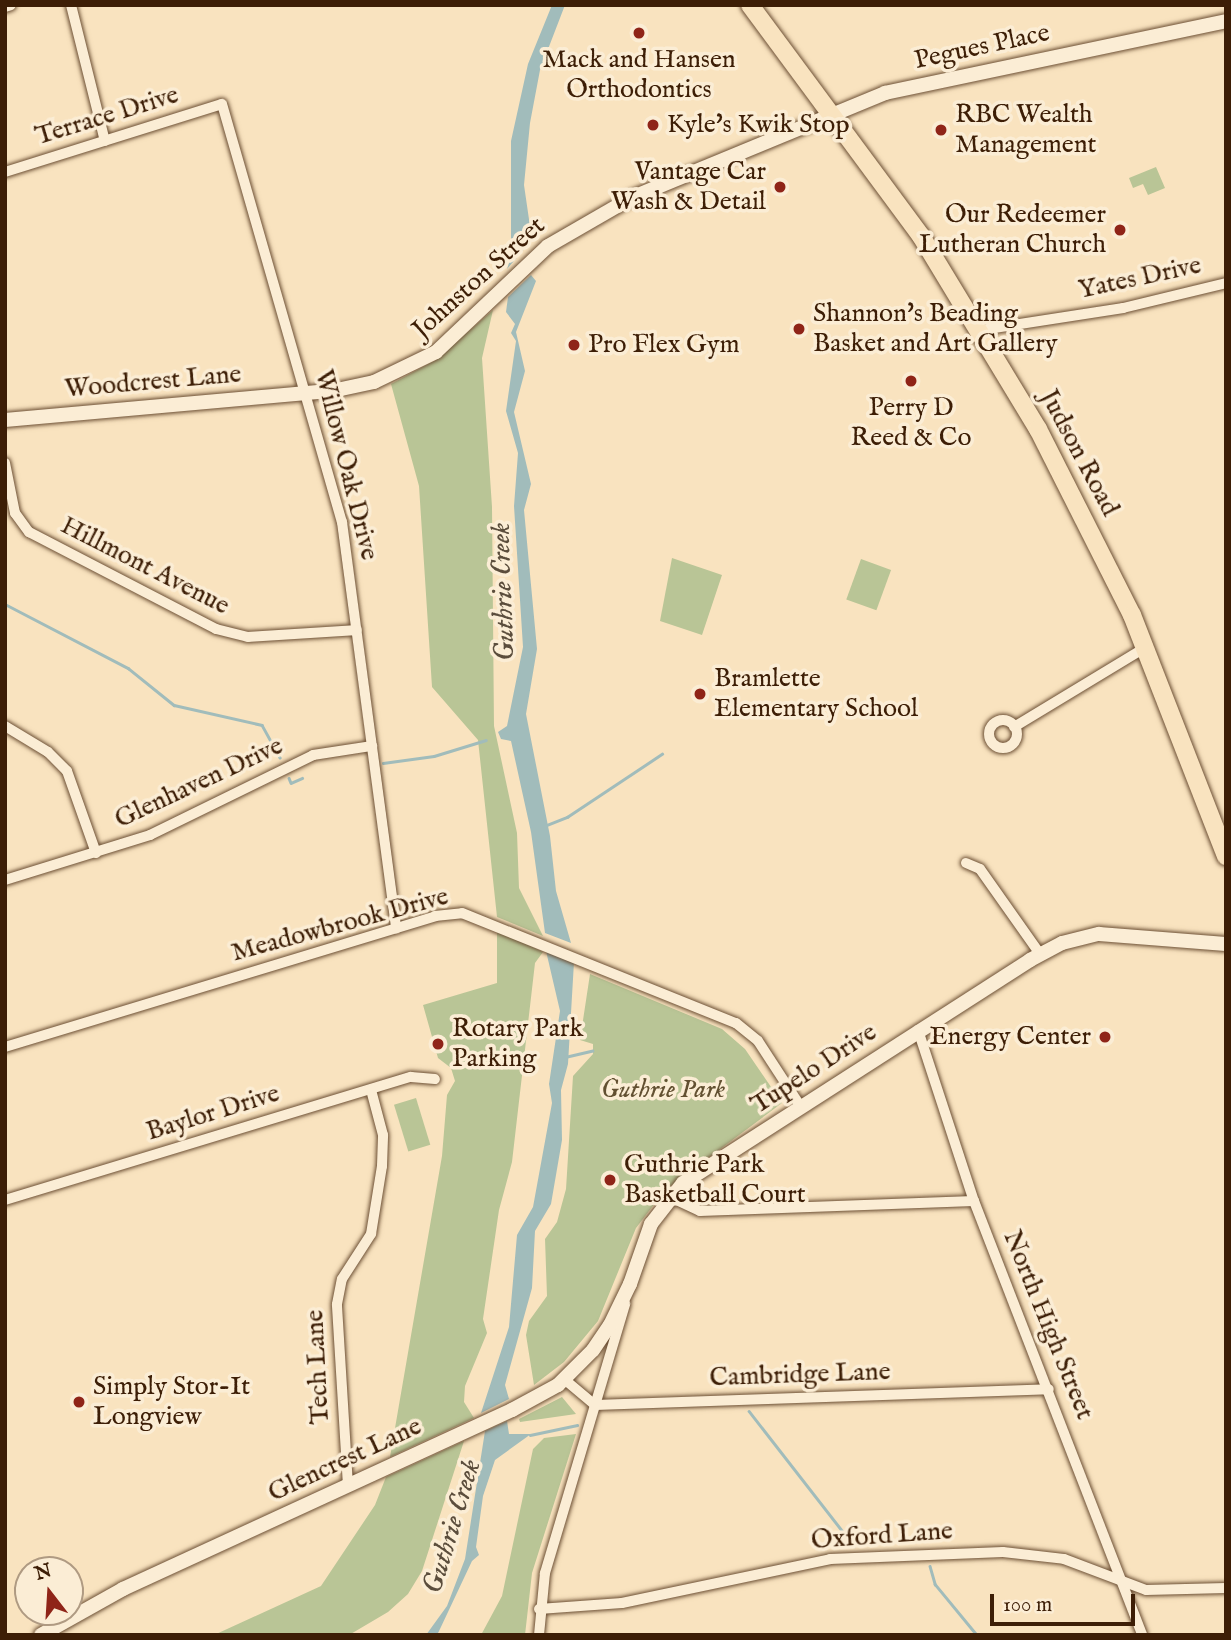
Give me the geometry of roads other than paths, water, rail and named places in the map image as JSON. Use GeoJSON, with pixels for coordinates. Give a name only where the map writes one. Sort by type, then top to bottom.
{"type":"FeatureCollection","features":[{"type":"Feature","properties":{"kind":"main road","name":"Judson Road"},"geometry":{"type":"LineString","coordinates":[[750,5],[833,113],[981,330],[1062,473],[1146,647],[1226,856]]}},
{"type":"Feature","properties":{"kind":"street"},"geometry":{"type":"LineString","coordinates":[[5,7],[11,5]]}},
{"type":"Feature","properties":{"kind":"street"},"geometry":{"type":"LineString","coordinates":[[71,5],[105,141]]}},
{"type":"Feature","properties":{"kind":"street","name":"Pegues Place"},"geometry":{"type":"LineString","coordinates":[[833,113],[899,90],[1226,21]]}},
{"type":"Feature","properties":{"kind":"street","name":"Terrace Drive"},"geometry":{"type":"LineString","coordinates":[[5,172],[222,104]]}},
{"type":"Feature","properties":{"kind":"street","name":"Willow Oak Drive"},"geometry":{"type":"LineString","coordinates":[[222,104],[342,522],[396,928]]}},
{"type":"Feature","properties":{"kind":"street","name":"Johnston Street"},"geometry":{"type":"LineString","coordinates":[[306,394],[360,387],[418,363],[444,346],[548,246],[578,225],[633,197],[833,113]]}},
{"type":"Feature","properties":{"kind":"street","name":"Yates Drive"},"geometry":{"type":"LineString","coordinates":[[981,330],[1124,308],[1226,283]]}},
{"type":"Feature","properties":{"kind":"street","name":"Woodcrest Lane"},"geometry":{"type":"LineString","coordinates":[[5,420],[306,394]]}},
{"type":"Feature","properties":{"kind":"street","name":"Hillmont Avenue"},"geometry":{"type":"LineString","coordinates":[[5,464],[16,516],[27,530],[216,629],[248,638],[357,630]]}},
{"type":"Feature","properties":{"kind":"street"},"geometry":{"type":"LineString","coordinates":[[1014,727],[1146,647]]}},
{"type":"Feature","properties":{"kind":"street"},"geometry":{"type":"LineString","coordinates":[[5,726],[48,752],[67,771],[96,853]]}},
{"type":"Feature","properties":{"kind":"street","name":"Glenhaven Drive"},"geometry":{"type":"LineString","coordinates":[[5,880],[96,853],[169,827],[313,755],[372,746]]}},
{"type":"Feature","properties":{"kind":"street"},"geometry":{"type":"LineString","coordinates":[[966,863],[980,869],[1040,954]]}},
{"type":"Feature","properties":{"kind":"street","name":"Meadowbrook Drive"},"geometry":{"type":"LineString","coordinates":[[5,1047],[448,913],[478,916],[726,1018],[758,1041],[802,1107]]}},
{"type":"Feature","properties":{"kind":"street","name":"Tupelo Drive"},"geometry":{"type":"LineString","coordinates":[[539,1635],[538,1609],[595,1405],[604,1388],[631,1284],[651,1224],[670,1197],[702,1169],[1040,954],[1073,939],[1109,934],[1226,944]]}},
{"type":"Feature","properties":{"kind":"street","name":"North High Street"},"geometry":{"type":"LineString","coordinates":[[918,1030],[974,1201],[1125,1584],[1142,1635]]}},
{"type":"Feature","properties":{"kind":"street","name":"Baylor Drive"},"geometry":{"type":"LineString","coordinates":[[5,1200],[417,1076],[435,1079]]}},
{"type":"Feature","properties":{"kind":"street","name":"Tech Lane"},"geometry":{"type":"LineString","coordinates":[[348,1486],[337,1304],[342,1279],[369,1240],[382,1166],[383,1135],[371,1090]]}},
{"type":"Feature","properties":{"kind":"street"},"geometry":{"type":"LineString","coordinates":[[670,1197],[700,1210],[974,1201]]}},
{"type":"Feature","properties":{"kind":"street","name":"Glencrest Lane"},"geometry":{"type":"LineString","coordinates":[[41,1635],[123,1589],[525,1404],[564,1379],[602,1338],[631,1284]]}},
{"type":"Feature","properties":{"kind":"street"},"geometry":{"type":"LineString","coordinates":[[564,1379],[595,1405]]}},
{"type":"Feature","properties":{"kind":"street","name":"Cambridge Lane"},"geometry":{"type":"LineString","coordinates":[[595,1405],[1049,1389]]}},
{"type":"Feature","properties":{"kind":"street","name":"Oxford Lane"},"geometry":{"type":"LineString","coordinates":[[538,1609],[622,1603],[838,1558],[1015,1552],[1064,1559],[1146,1591],[1226,1588]]}},
{"type":"Feature","properties":{"kind":"water"},"geometry":{"type":"Polygon","coordinates":[[[552,5],[565,5],[540,70],[530,123],[524,185],[532,240],[507,269],[511,257],[511,141],[528,64],[552,5]]]}},
{"type":"Feature","properties":{"kind":"water"},"geometry":{"type":"Polygon","coordinates":[[[531,275],[536,281],[516,332],[525,371],[514,412],[531,484],[524,510],[537,649],[526,714],[550,836],[556,891],[571,943],[545,933],[531,832],[511,741],[501,739],[498,732],[507,726],[523,647],[514,506],[518,453],[506,411],[516,341],[511,333],[515,324],[506,312],[508,297],[531,275]]]}},
{"type":"Feature","properties":{"kind":"water"},"geometry":{"type":"Polygon","coordinates":[[[546,951],[574,962],[568,1064],[561,1090],[562,1140],[551,1204],[535,1231],[532,1288],[505,1385],[509,1399],[481,1413],[509,1327],[517,1235],[533,1207],[552,1103],[549,1084],[560,1011],[546,951]]]}},
{"type":"Feature","properties":{"kind":"water"},"geometry":{"type":"Polygon","coordinates":[[[507,1421],[509,1434],[531,1434],[495,1460],[483,1496],[476,1547],[479,1555],[472,1561],[437,1635],[426,1635],[447,1606],[465,1559],[485,1431],[507,1421]]]}},
{"type":"Feature","properties":{"kind":"waterway"},"geometry":{"type":"LineString","coordinates":[[5,604],[128,668],[174,705],[262,725],[280,757]]}},
{"type":"Feature","properties":{"kind":"waterway"},"geometry":{"type":"LineString","coordinates":[[383,763],[434,756],[486,740]]}},
{"type":"Feature","properties":{"kind":"waterway"},"geometry":{"type":"LineString","coordinates":[[547,825],[567,817],[662,754]]}},
{"type":"Feature","properties":{"kind":"waterway"},"geometry":{"type":"LineString","coordinates":[[289,778],[291,783],[302,778]]}},
{"type":"Feature","properties":{"kind":"waterway"},"geometry":{"type":"LineString","coordinates":[[565,1057],[592,1051]]}},
{"type":"Feature","properties":{"kind":"waterway"},"geometry":{"type":"LineString","coordinates":[[749,1411],[854,1546]]}},
{"type":"Feature","properties":{"kind":"waterway"},"geometry":{"type":"LineString","coordinates":[[530,1435],[577,1425]]}},
{"type":"Feature","properties":{"kind":"waterway"},"geometry":{"type":"LineString","coordinates":[[930,1566],[935,1584],[977,1635]]}},
{"type":"Feature","properties":{"kind":"place","name":"Mack and Hansen Orthodontics"},"geometry":{"type":"Point","coordinates":[639,33]}},
{"type":"Feature","properties":{"kind":"place","name":"Kyle's Kwik Stop"},"geometry":{"type":"Point","coordinates":[653,125]}},
{"type":"Feature","properties":{"kind":"place","name":"RBC Wealth Management"},"geometry":{"type":"Point","coordinates":[941,130]}},
{"type":"Feature","properties":{"kind":"place","name":"Vantage Car Wash & Detail"},"geometry":{"type":"Point","coordinates":[780,187]}},
{"type":"Feature","properties":{"kind":"place","name":"Our Redeemer Lutheran Church"},"geometry":{"type":"Point","coordinates":[1120,230]}},
{"type":"Feature","properties":{"kind":"place","name":"Shannon's Beading Basket and Art Gallery"},"geometry":{"type":"Point","coordinates":[799,329]}},
{"type":"Feature","properties":{"kind":"place","name":"Pro Flex Gym"},"geometry":{"type":"Point","coordinates":[574,345]}},
{"type":"Feature","properties":{"kind":"place","name":"Perry D Reed & Co"},"geometry":{"type":"Point","coordinates":[911,381]}},
{"type":"Feature","properties":{"kind":"place","name":"Bramlette Elementary School"},"geometry":{"type":"Point","coordinates":[700,694]}},
{"type":"Feature","properties":{"kind":"place","name":"Energy Center"},"geometry":{"type":"Point","coordinates":[1105,1037]}},
{"type":"Feature","properties":{"kind":"place","name":"Rotary Park Parking"},"geometry":{"type":"Point","coordinates":[438,1044]}},
{"type":"Feature","properties":{"kind":"place","name":"Guthrie Park Basketball Court"},"geometry":{"type":"Point","coordinates":[610,1180]}},
{"type":"Feature","properties":{"kind":"place","name":"Simply Stor-It Longview"},"geometry":{"type":"Point","coordinates":[79,1402]}},
{"type":"Feature","properties":{"kind":"water label","name":"Guthrie Creek"},"geometry":{"type":"Point","coordinates":[504,592]}},
{"type":"Feature","properties":{"kind":"water label","name":"Guthrie Creek"},"geometry":{"type":"Point","coordinates":[453,1527]}},
{"type":"Feature","properties":{"kind":"park label","name":"Guthrie Park"},"geometry":{"type":"Point","coordinates":[663,1090]}}]}
